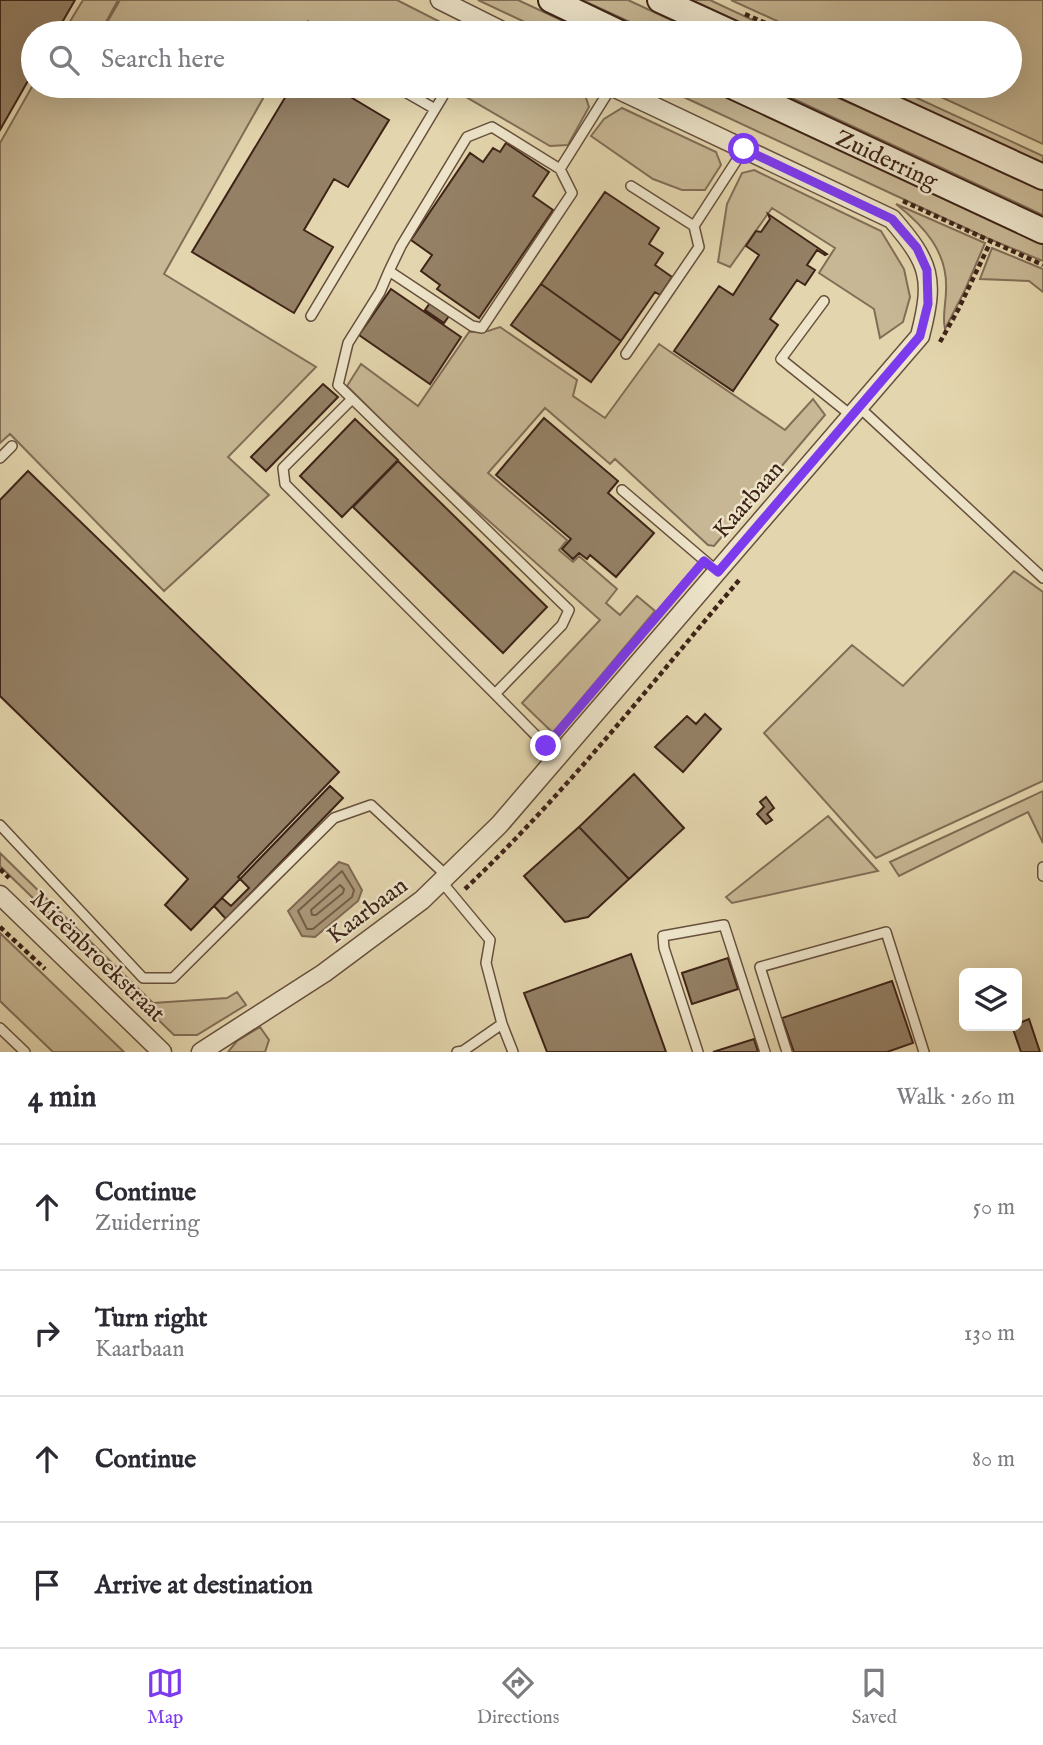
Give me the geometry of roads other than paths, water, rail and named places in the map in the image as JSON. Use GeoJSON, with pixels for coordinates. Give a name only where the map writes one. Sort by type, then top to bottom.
{"type":"FeatureCollection","features":[{"type":"Feature","properties":{"kind":"main road"},"geometry":{"type":"LineString","coordinates":[[551,0],[595,21]]}},
{"type":"Feature","properties":{"kind":"main road"},"geometry":{"type":"LineString","coordinates":[[660,0],[733,21]]}},
{"type":"Feature","properties":{"kind":"main road","name":"Zuiderring"},"geometry":{"type":"LineString","coordinates":[[758,98],[1043,231]]}},
{"type":"Feature","properties":{"kind":"main road","name":"Zuiderring"},"geometry":{"type":"LineString","coordinates":[[871,98],[1043,177]]}},
{"type":"Feature","properties":{"kind":"street"},"geometry":{"type":"LineString","coordinates":[[440,0],[472,21]]}},
{"type":"Feature","properties":{"kind":"street"},"geometry":{"type":"LineString","coordinates":[[636,98],[744,149]]}},
{"type":"Feature","properties":{"kind":"street","name":"Kaarbaan"},"geometry":{"type":"LineString","coordinates":[[201,1052],[324,973],[422,900],[499,825],[920,336],[928,304],[927,270],[917,248],[892,219],[744,149]]}},
{"type":"Feature","properties":{"kind":"street","name":"Mieënbroekstraat"},"geometry":{"type":"LineString","coordinates":[[0,895],[162,1052]]}},
{"type":"Feature","properties":{"kind":"lane"},"geometry":{"type":"LineString","coordinates":[[416,98],[435,109]]}},
{"type":"Feature","properties":{"kind":"lane"},"geometry":{"type":"LineString","coordinates":[[311,316],[442,98]]}},
{"type":"Feature","properties":{"kind":"lane"},"geometry":{"type":"LineString","coordinates":[[560,169],[604,98]]}},
{"type":"Feature","properties":{"kind":"lane"},"geometry":{"type":"LineString","coordinates":[[389,271],[472,326],[481,328],[572,193],[560,169],[492,127],[467,137],[401,246],[389,271],[380,292],[348,343],[338,385],[569,610],[562,625],[495,694]]}},
{"type":"Feature","properties":{"kind":"lane"},"geometry":{"type":"LineString","coordinates":[[694,226],[744,149]]}},
{"type":"Feature","properties":{"kind":"lane"},"geometry":{"type":"LineString","coordinates":[[626,354],[699,247],[694,226],[631,186]]}},
{"type":"Feature","properties":{"kind":"lane"},"geometry":{"type":"LineString","coordinates":[[824,301],[781,359],[856,412],[1043,578]]}},
{"type":"Feature","properties":{"kind":"lane"},"geometry":{"type":"LineString","coordinates":[[352,399],[283,468],[285,484],[558,758]]}},
{"type":"Feature","properties":{"kind":"lane"},"geometry":{"type":"LineString","coordinates":[[0,458],[12,446]]}},
{"type":"Feature","properties":{"kind":"lane"},"geometry":{"type":"LineString","coordinates":[[622,490],[718,572]]}},
{"type":"Feature","properties":{"kind":"lane"},"geometry":{"type":"LineString","coordinates":[[0,825],[143,978],[173,978],[334,818],[371,805],[444,879],[490,940],[486,963],[502,1024],[513,1052]]}},
{"type":"Feature","properties":{"kind":"lane"},"geometry":{"type":"LineString","coordinates":[[1043,867],[1043,876]]}},
{"type":"Feature","properties":{"kind":"lane"},"geometry":{"type":"LineString","coordinates":[[698,1052],[664,948],[663,936],[723,925],[765,1052]]}},
{"type":"Feature","properties":{"kind":"lane"},"geometry":{"type":"LineString","coordinates":[[787,1052],[760,967],[886,932],[924,1052]]}},
{"type":"Feature","properties":{"kind":"lane"},"geometry":{"type":"LineString","coordinates":[[457,1052],[463,1051],[502,1024]]}},
{"type":"Feature","properties":{"kind":"lane"},"geometry":{"type":"LineString","coordinates":[[0,1028],[25,1052]]}},
{"type":"Feature","properties":{"kind":"water"},"geometry":{"type":"Polygon","coordinates":[[[339,862],[348,865],[362,890],[358,901],[315,937],[302,936],[288,911],[339,862]]]}}]}
